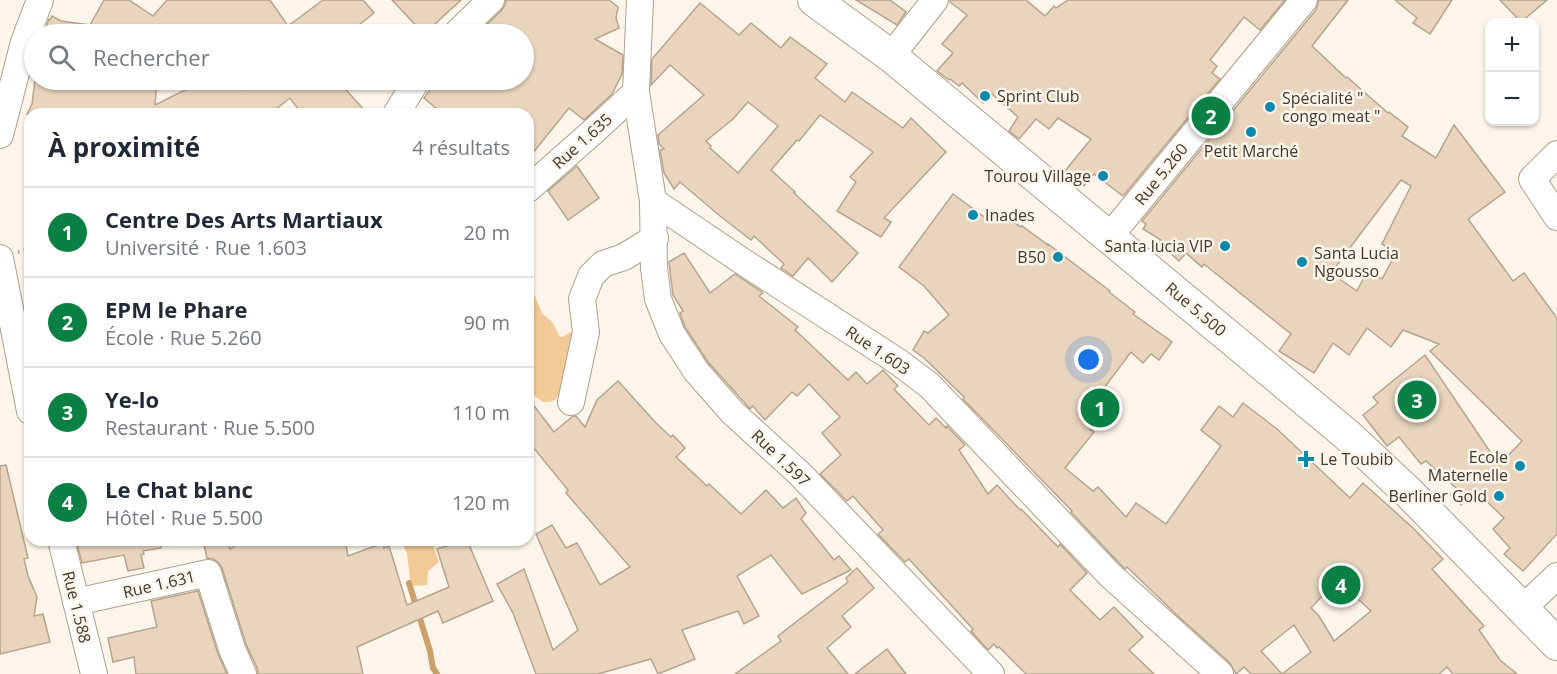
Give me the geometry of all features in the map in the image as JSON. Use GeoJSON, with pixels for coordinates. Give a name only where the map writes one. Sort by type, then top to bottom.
{"type":"FeatureCollection","features":[{"type":"Feature","properties":{"kind":"main road","name":"Rue 5.500"},"geometry":{"type":"LineString","coordinates":[[814,0],[891,56],[1346,434],[1409,493],[1557,644]]}},
{"type":"Feature","properties":{"kind":"street"},"geometry":{"type":"LineString","coordinates":[[31,24],[40,0]]}},
{"type":"Feature","properties":{"kind":"street"},"geometry":{"type":"LineString","coordinates":[[466,24],[491,0]]}},
{"type":"Feature","properties":{"kind":"street"},"geometry":{"type":"LineString","coordinates":[[640,0],[636,92],[653,201]]}},
{"type":"Feature","properties":{"kind":"street"},"geometry":{"type":"LineString","coordinates":[[891,56],[935,0]]}},
{"type":"Feature","properties":{"kind":"street","name":"Rue 5.260"},"geometry":{"type":"LineString","coordinates":[[1110,237],[1304,0]]}},
{"type":"Feature","properties":{"kind":"street"},"geometry":{"type":"LineString","coordinates":[[0,135],[24,42]]}},
{"type":"Feature","properties":{"kind":"street"},"geometry":{"type":"LineString","coordinates":[[400,108],[411,90]]}},
{"type":"Feature","properties":{"kind":"street","name":"Rue 1.635"},"geometry":{"type":"LineString","coordinates":[[534,184],[636,92]]}},
{"type":"Feature","properties":{"kind":"street"},"geometry":{"type":"LineString","coordinates":[[1557,154],[1532,179],[1557,217]]}},
{"type":"Feature","properties":{"kind":"street","name":"Rue 1.597"},"geometry":{"type":"LineString","coordinates":[[653,201],[654,268],[658,299],[672,334],[696,371],[733,413],[800,474],[991,674]]}},
{"type":"Feature","properties":{"kind":"street","name":"Rue 1.603"},"geometry":{"type":"LineString","coordinates":[[653,201],[897,361],[929,385],[1110,576],[1220,674]]}},
{"type":"Feature","properties":{"kind":"street"},"geometry":{"type":"LineString","coordinates":[[571,402],[586,332],[582,299],[591,276],[603,264],[624,257],[654,238]]}},
{"type":"Feature","properties":{"kind":"street"},"geometry":{"type":"LineString","coordinates":[[0,258],[24,380]]}},
{"type":"Feature","properties":{"kind":"street","name":"Rue 1.588"},"geometry":{"type":"LineString","coordinates":[[62,546],[94,674]]}},
{"type":"Feature","properties":{"kind":"street","name":"Rue 1.631"},"geometry":{"type":"LineString","coordinates":[[76,602],[208,573],[232,649],[243,674]]}},
{"type":"Feature","properties":{"kind":"street"},"geometry":{"type":"LineString","coordinates":[[1522,609],[1557,576]]}},
{"type":"Feature","properties":{"kind":"shaded area"},"geometry":{"type":"Polygon","coordinates":[[[534,294],[542,313],[553,323],[560,337],[576,329],[564,386],[555,400],[543,402],[534,395],[534,294]]]}},
{"type":"Feature","properties":{"kind":"shaded area"},"geometry":{"type":"Polygon","coordinates":[[[404,546],[433,546],[439,562],[428,571],[427,585],[411,586],[407,554],[404,546]]]}},
{"type":"Feature","properties":{"kind":"building"},"geometry":{"type":"Polygon","coordinates":[[[104,0],[129,0],[153,16],[167,0],[270,0],[287,24],[91,24],[104,0]]]}},
{"type":"Feature","properties":{"kind":"building"},"geometry":{"type":"Polygon","coordinates":[[[323,0],[363,0],[374,13],[360,24],[291,24],[323,0]]]}},
{"type":"Feature","properties":{"kind":"building"},"geometry":{"type":"Polygon","coordinates":[[[392,0],[461,0],[435,24],[415,24],[392,0]]]}},
{"type":"Feature","properties":{"kind":"building"},"geometry":{"type":"Polygon","coordinates":[[[506,0],[609,0],[618,7],[616,18],[619,28],[595,39],[623,55],[622,74],[612,94],[584,120],[569,108],[534,152],[534,108],[436,108],[424,98],[430,90],[534,90],[534,24],[487,24],[505,5],[506,0]]]}},
{"type":"Feature","properties":{"kind":"building"},"geometry":{"type":"Polygon","coordinates":[[[856,0],[890,0],[906,12],[897,25],[856,0]]]}},
{"type":"Feature","properties":{"kind":"building"},"geometry":{"type":"Polygon","coordinates":[[[950,0],[1026,0],[1045,16],[1054,6],[1056,8],[1068,0],[1285,0],[1260,30],[1244,17],[1210,60],[1217,66],[1212,73],[1220,79],[1123,196],[1094,174],[1084,186],[1065,171],[1091,139],[1058,118],[1049,129],[1036,119],[1019,139],[1009,131],[1018,117],[992,94],[983,103],[962,83],[959,86],[937,71],[953,53],[942,44],[967,15],[950,0]]]}},
{"type":"Feature","properties":{"kind":"building"},"geometry":{"type":"Polygon","coordinates":[[[1319,0],[1348,0],[1312,46],[1346,78],[1408,127],[1402,136],[1436,158],[1454,125],[1505,192],[1468,219],[1513,281],[1524,273],[1557,318],[1557,534],[1523,571],[1504,554],[1510,548],[1493,529],[1504,518],[1475,490],[1461,505],[1450,495],[1456,488],[1426,461],[1421,464],[1399,437],[1387,446],[1363,415],[1378,403],[1373,397],[1425,355],[1499,465],[1522,441],[1430,351],[1439,344],[1403,330],[1391,347],[1367,328],[1349,355],[1333,343],[1314,373],[1279,351],[1291,334],[1204,264],[1202,267],[1186,253],[1179,261],[1159,243],[1161,240],[1143,229],[1146,224],[1142,221],[1316,10],[1319,0]],[[1401,180],[1331,273],[1357,291],[1367,271],[1382,279],[1396,253],[1382,244],[1411,186],[1401,180]]]}},
{"type":"Feature","properties":{"kind":"building"},"geometry":{"type":"Polygon","coordinates":[[[1395,0],[1452,0],[1430,34],[1413,23],[1417,18],[1395,0]]]}},
{"type":"Feature","properties":{"kind":"building"},"geometry":{"type":"Polygon","coordinates":[[[1500,0],[1547,0],[1526,18],[1517,18],[1500,0]]]}},
{"type":"Feature","properties":{"kind":"building"},"geometry":{"type":"Polygon","coordinates":[[[700,3],[739,35],[751,23],[781,48],[790,37],[827,64],[815,78],[845,102],[852,92],[903,128],[911,118],[946,152],[884,218],[891,222],[881,237],[837,211],[856,182],[850,177],[873,152],[820,115],[771,170],[858,253],[832,282],[808,258],[793,276],[781,268],[784,264],[754,236],[751,240],[680,182],[674,189],[664,173],[660,150],[664,149],[659,144],[658,135],[704,95],[670,65],[651,85],[652,59],[700,3]],[[748,102],[733,119],[706,141],[711,146],[710,148],[738,173],[778,126],[748,102]]]}},
{"type":"Feature","properties":{"kind":"building"},"geometry":{"type":"Polygon","coordinates":[[[52,16],[61,21],[83,24],[47,24],[52,16]]]}},
{"type":"Feature","properties":{"kind":"building"},"geometry":{"type":"Polygon","coordinates":[[[34,90],[156,90],[155,105],[185,90],[346,90],[363,108],[298,108],[290,98],[278,108],[30,108],[34,90]]]}},
{"type":"Feature","properties":{"kind":"building"},"geometry":{"type":"Polygon","coordinates":[[[577,166],[599,198],[568,220],[548,191],[577,166]]]}},
{"type":"Feature","properties":{"kind":"building"},"geometry":{"type":"Polygon","coordinates":[[[953,194],[990,221],[996,211],[1022,226],[1110,291],[1135,312],[1133,314],[1172,342],[1159,360],[1151,354],[1143,363],[1131,352],[1104,388],[1113,394],[1090,429],[1094,432],[1065,468],[1093,491],[1098,487],[1126,517],[1136,503],[1166,524],[1221,446],[1201,430],[1219,406],[1233,417],[1243,403],[1277,429],[1350,498],[1363,483],[1413,528],[1443,559],[1432,569],[1484,626],[1479,630],[1500,660],[1517,674],[1453,674],[1447,667],[1439,674],[1282,674],[1251,674],[1244,667],[1236,674],[1230,663],[1127,567],[1125,569],[1120,564],[963,399],[964,397],[913,350],[924,331],[928,333],[949,315],[924,286],[899,267],[953,194]],[[1337,580],[1311,608],[1319,616],[1334,641],[1371,611],[1337,580]],[[1294,625],[1261,651],[1282,674],[1311,652],[1294,625]]]}},
{"type":"Feature","properties":{"kind":"building"},"geometry":{"type":"Polygon","coordinates":[[[684,253],[710,293],[735,274],[763,293],[759,296],[798,327],[795,330],[848,380],[856,372],[867,384],[883,370],[898,386],[894,389],[929,425],[936,418],[946,428],[947,426],[965,445],[959,450],[988,494],[997,485],[1058,547],[1060,544],[1087,573],[1070,590],[1100,620],[1114,607],[1143,637],[1129,650],[1154,674],[1026,674],[999,647],[997,648],[994,644],[988,650],[971,631],[973,629],[909,559],[905,562],[878,534],[883,530],[853,496],[847,501],[820,474],[841,455],[822,433],[840,417],[809,384],[797,396],[792,392],[765,420],[753,406],[750,409],[708,362],[685,327],[680,313],[683,311],[673,295],[669,262],[684,253]]]}},
{"type":"Feature","properties":{"kind":"building"},"geometry":{"type":"Polygon","coordinates":[[[618,381],[656,423],[671,437],[673,435],[685,448],[676,457],[741,514],[766,490],[783,508],[796,498],[806,513],[801,519],[834,560],[839,556],[851,570],[802,594],[771,555],[737,576],[759,616],[744,624],[738,611],[682,630],[695,659],[658,674],[651,659],[598,674],[536,674],[513,613],[497,584],[524,569],[553,650],[578,630],[536,534],[552,525],[566,548],[577,543],[600,585],[630,567],[566,493],[568,490],[534,448],[534,406],[554,432],[573,416],[576,416],[585,427],[597,400],[618,381]]]}},
{"type":"Feature","properties":{"kind":"building"},"geometry":{"type":"Polygon","coordinates":[[[6,465],[28,558],[24,559],[37,597],[34,616],[43,614],[50,642],[0,654],[0,466],[6,465]]]}},
{"type":"Feature","properties":{"kind":"building"},"geometry":{"type":"Polygon","coordinates":[[[78,546],[161,546],[161,548],[143,551],[144,554],[141,555],[144,568],[128,571],[124,555],[82,563],[78,546]]]}},
{"type":"Feature","properties":{"kind":"building"},"geometry":{"type":"Polygon","coordinates":[[[204,546],[229,546],[230,549],[235,546],[346,546],[348,556],[375,546],[384,546],[384,548],[389,546],[407,605],[449,587],[437,549],[447,546],[470,546],[493,601],[443,623],[438,611],[357,647],[363,674],[258,674],[222,568],[218,562],[207,558],[204,546]]]}},
{"type":"Feature","properties":{"kind":"building"},"geometry":{"type":"Polygon","coordinates":[[[857,568],[874,588],[842,616],[851,627],[827,648],[848,674],[735,674],[781,641],[778,636],[848,582],[846,578],[857,568]]]}},
{"type":"Feature","properties":{"kind":"building"},"geometry":{"type":"Polygon","coordinates":[[[198,591],[218,654],[227,674],[136,674],[134,657],[113,662],[108,638],[157,627],[151,601],[198,591]]]}},
{"type":"Feature","properties":{"kind":"building"},"geometry":{"type":"Polygon","coordinates":[[[887,649],[906,674],[855,674],[887,649]]]}},
{"type":"Feature","properties":{"kind":"waterway"},"geometry":{"type":"LineString","coordinates":[[409,583],[433,668],[437,674]]}},
{"type":"Feature","properties":{"kind":"place","name":"Sprint Club"},"geometry":{"type":"Point","coordinates":[985,96]}},
{"type":"Feature","properties":{"kind":"place","name":"Spécialité \" congo meat \""},"geometry":{"type":"Point","coordinates":[1270,107]}},
{"type":"Feature","properties":{"kind":"place","name":"EPM le Phare"},"geometry":{"type":"Point","coordinates":[1211,116]}},
{"type":"Feature","properties":{"kind":"place","name":"Petit Marché"},"geometry":{"type":"Point","coordinates":[1251,132]}},
{"type":"Feature","properties":{"kind":"place","name":"Tourou Village"},"geometry":{"type":"Point","coordinates":[1103,176]}},
{"type":"Feature","properties":{"kind":"place","name":"Inades"},"geometry":{"type":"Point","coordinates":[973,215]}},
{"type":"Feature","properties":{"kind":"place","name":"Santa lucia VIP"},"geometry":{"type":"Point","coordinates":[1225,246]}},
{"type":"Feature","properties":{"kind":"place","name":"B50"},"geometry":{"type":"Point","coordinates":[1058,257]}},
{"type":"Feature","properties":{"kind":"place","name":"Santa Lucia Ngousso"},"geometry":{"type":"Point","coordinates":[1302,262]}},
{"type":"Feature","properties":{"kind":"place","name":"Ye-lo"},"geometry":{"type":"Point","coordinates":[1417,400]}},
{"type":"Feature","properties":{"kind":"place","name":"Centre Des Arts Martiaux"},"geometry":{"type":"Point","coordinates":[1100,408]}},
{"type":"Feature","properties":{"kind":"place","name":"Le Toubib"},"geometry":{"type":"Point","coordinates":[1306,459]}},
{"type":"Feature","properties":{"kind":"place","name":"Ecole Maternelle"},"geometry":{"type":"Point","coordinates":[1520,466]}},
{"type":"Feature","properties":{"kind":"place","name":"Berliner Gold"},"geometry":{"type":"Point","coordinates":[1499,496]}},
{"type":"Feature","properties":{"kind":"place","name":"Le Chat blanc"},"geometry":{"type":"Point","coordinates":[1341,585]}}]}
